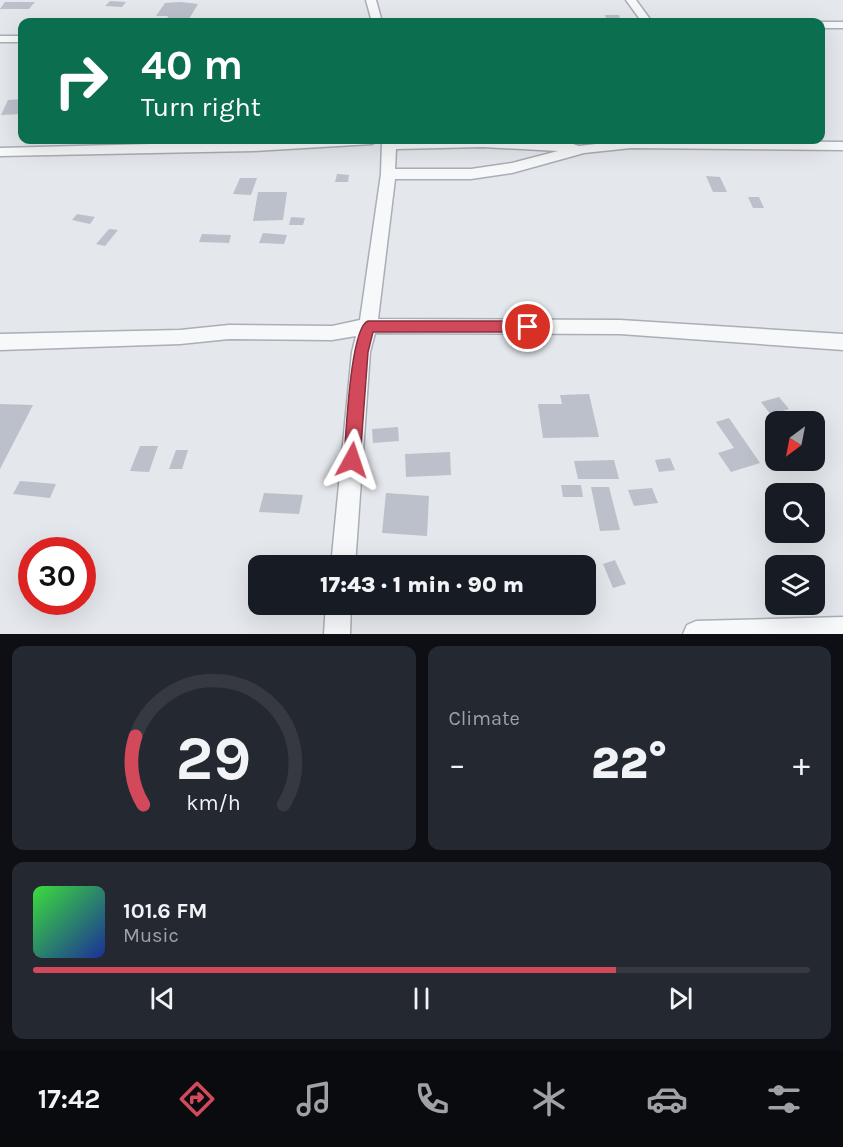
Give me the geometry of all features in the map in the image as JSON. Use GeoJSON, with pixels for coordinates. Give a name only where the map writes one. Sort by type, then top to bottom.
{"type":"FeatureCollection","features":[{"type":"Feature","properties":{"kind":"street"},"geometry":{"type":"LineString","coordinates":[[371,0],[376,18]]}},
{"type":"Feature","properties":{"kind":"street"},"geometry":{"type":"LineString","coordinates":[[631,0],[644,18]]}},
{"type":"Feature","properties":{"kind":"street"},"geometry":{"type":"LineString","coordinates":[[825,25],[843,25]]}},
{"type":"Feature","properties":{"kind":"street"},"geometry":{"type":"LineString","coordinates":[[0,39],[18,39]]}},
{"type":"Feature","properties":{"kind":"street"},"geometry":{"type":"LineString","coordinates":[[0,152],[318,144]]}},
{"type":"Feature","properties":{"kind":"street"},"geometry":{"type":"LineString","coordinates":[[344,555],[361,352],[368,326],[388,174],[383,144]]}},
{"type":"Feature","properties":{"kind":"street"},"geometry":{"type":"LineString","coordinates":[[500,144],[584,149]]}},
{"type":"Feature","properties":{"kind":"street"},"geometry":{"type":"LineString","coordinates":[[388,174],[471,174],[512,168],[584,149],[631,144],[843,146]]}},
{"type":"Feature","properties":{"kind":"street"},"geometry":{"type":"LineString","coordinates":[[0,342],[180,337],[229,332],[332,333],[368,326],[620,327],[843,342]]}},
{"type":"Feature","properties":{"kind":"street"},"geometry":{"type":"LineString","coordinates":[[337,634],[338,615]]}},
{"type":"Feature","properties":{"kind":"street"},"geometry":{"type":"LineString","coordinates":[[696,634],[843,630]]}},
{"type":"Feature","properties":{"kind":"building"},"geometry":{"type":"Polygon","coordinates":[[[110,1],[126,2],[122,7],[105,6],[110,1]]]}},
{"type":"Feature","properties":{"kind":"building"},"geometry":{"type":"Polygon","coordinates":[[[5,2],[35,2],[29,9],[0,9],[5,2]]]}},
{"type":"Feature","properties":{"kind":"building"},"geometry":{"type":"Polygon","coordinates":[[[165,3],[198,4],[190,18],[156,16],[165,3]]]}},
{"type":"Feature","properties":{"kind":"building"},"geometry":{"type":"Polygon","coordinates":[[[605,15],[619,15],[620,18],[606,18],[605,15]]]}},
{"type":"Feature","properties":{"kind":"building"},"geometry":{"type":"Polygon","coordinates":[[[18,99],[18,114],[1,115],[8,100],[18,99]]]}},
{"type":"Feature","properties":{"kind":"building"},"geometry":{"type":"Polygon","coordinates":[[[337,174],[349,175],[348,182],[335,182],[337,174]]]}},
{"type":"Feature","properties":{"kind":"building"},"geometry":{"type":"Polygon","coordinates":[[[706,176],[720,177],[727,192],[713,192],[706,176]]]}},
{"type":"Feature","properties":{"kind":"building"},"geometry":{"type":"Polygon","coordinates":[[[240,178],[257,178],[251,195],[233,194],[240,178]]]}},
{"type":"Feature","properties":{"kind":"building"},"geometry":{"type":"Polygon","coordinates":[[[258,192],[287,192],[283,220],[253,221],[258,192]]]}},
{"type":"Feature","properties":{"kind":"building"},"geometry":{"type":"Polygon","coordinates":[[[748,197],[759,197],[764,208],[753,208],[748,197]]]}},
{"type":"Feature","properties":{"kind":"building"},"geometry":{"type":"Polygon","coordinates":[[[77,214],[95,217],[90,224],[72,220],[77,214]]]}},
{"type":"Feature","properties":{"kind":"building"},"geometry":{"type":"Polygon","coordinates":[[[291,217],[305,218],[303,225],[289,225],[291,217]]]}},
{"type":"Feature","properties":{"kind":"building"},"geometry":{"type":"Polygon","coordinates":[[[109,229],[118,230],[105,246],[96,244],[109,229]]]}},
{"type":"Feature","properties":{"kind":"building"},"geometry":{"type":"Polygon","coordinates":[[[263,233],[287,235],[284,244],[259,243],[263,233]]]}},
{"type":"Feature","properties":{"kind":"building"},"geometry":{"type":"Polygon","coordinates":[[[202,234],[231,235],[229,243],[199,242],[202,234]]]}},
{"type":"Feature","properties":{"kind":"building"},"geometry":{"type":"Polygon","coordinates":[[[589,394],[599,437],[543,438],[538,404],[562,404],[560,395],[589,394]]]}},
{"type":"Feature","properties":{"kind":"building"},"geometry":{"type":"Polygon","coordinates":[[[779,397],[789,409],[768,411],[761,402],[779,397]]]}},
{"type":"Feature","properties":{"kind":"building"},"geometry":{"type":"Polygon","coordinates":[[[0,404],[33,405],[0,469],[0,404]]]}},
{"type":"Feature","properties":{"kind":"building"},"geometry":{"type":"Polygon","coordinates":[[[729,418],[760,463],[731,472],[718,453],[734,448],[716,422],[729,418]]]}},
{"type":"Feature","properties":{"kind":"building"},"geometry":{"type":"Polygon","coordinates":[[[398,427],[399,441],[373,443],[372,429],[398,427]]]}},
{"type":"Feature","properties":{"kind":"building"},"geometry":{"type":"Polygon","coordinates":[[[140,446],[158,446],[149,472],[130,471],[140,446]]]}},
{"type":"Feature","properties":{"kind":"building"},"geometry":{"type":"Polygon","coordinates":[[[176,450],[188,450],[182,469],[169,469],[176,450]]]}},
{"type":"Feature","properties":{"kind":"building"},"geometry":{"type":"Polygon","coordinates":[[[450,452],[451,475],[406,477],[405,454],[450,452]]]}},
{"type":"Feature","properties":{"kind":"building"},"geometry":{"type":"Polygon","coordinates":[[[670,458],[675,470],[659,472],[655,460],[670,458]]]}},
{"type":"Feature","properties":{"kind":"building"},"geometry":{"type":"Polygon","coordinates":[[[614,460],[619,479],[578,479],[574,461],[614,460]]]}},
{"type":"Feature","properties":{"kind":"building"},"geometry":{"type":"Polygon","coordinates":[[[20,481],[56,484],[50,498],[13,494],[20,481]]]}},
{"type":"Feature","properties":{"kind":"building"},"geometry":{"type":"Polygon","coordinates":[[[561,485],[581,485],[583,497],[563,497],[561,485]]]}},
{"type":"Feature","properties":{"kind":"building"},"geometry":{"type":"Polygon","coordinates":[[[591,487],[609,487],[620,530],[600,531],[591,487]]]}},
{"type":"Feature","properties":{"kind":"building"},"geometry":{"type":"Polygon","coordinates":[[[652,488],[658,503],[634,506],[628,490],[652,488]]]}},
{"type":"Feature","properties":{"kind":"building"},"geometry":{"type":"Polygon","coordinates":[[[264,493],[303,495],[299,514],[259,512],[264,493]]]}},
{"type":"Feature","properties":{"kind":"building"},"geometry":{"type":"Polygon","coordinates":[[[386,493],[429,496],[427,536],[382,533],[386,493]]]}},
{"type":"Feature","properties":{"kind":"building"},"geometry":{"type":"Polygon","coordinates":[[[615,560],[626,584],[613,588],[603,564],[615,560]]]}},
{"type":"Feature","properties":{"kind":"route"},"geometry":{"type":"LineString","coordinates":[[352,460],[361,352],[368,326],[528,327]]}}]}
